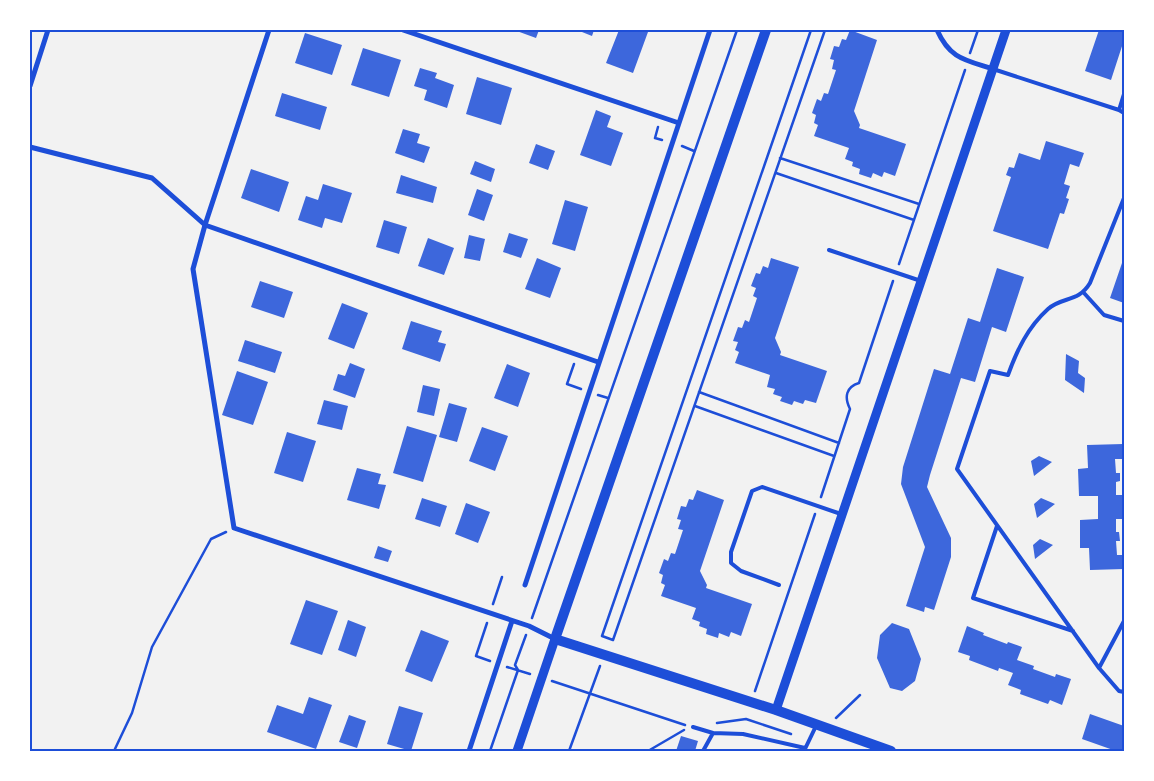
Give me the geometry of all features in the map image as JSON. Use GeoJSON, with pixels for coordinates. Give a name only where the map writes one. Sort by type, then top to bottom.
{"type":"FeatureCollection","features":[{"type":"Feature","properties":{"kind":"main road"},"geometry":{"type":"LineString","coordinates":[[766,30],[555,639],[776,710],[890,751]]}},
{"type":"Feature","properties":{"kind":"street"},"geometry":{"type":"LineString","coordinates":[[30,86],[48,30]]}},
{"type":"Feature","properties":{"kind":"street"},"geometry":{"type":"LineString","coordinates":[[269,30],[205,225],[193,268],[234,528],[529,626],[555,639],[517,751]]}},
{"type":"Feature","properties":{"kind":"street"},"geometry":{"type":"LineString","coordinates":[[403,30],[679,123]]}},
{"type":"Feature","properties":{"kind":"street"},"geometry":{"type":"LineString","coordinates":[[525,585],[710,30]]}},
{"type":"Feature","properties":{"kind":"street"},"geometry":{"type":"LineString","coordinates":[[937,30],[945,47],[957,57],[993,69]]}},
{"type":"Feature","properties":{"kind":"street"},"geometry":{"type":"LineString","coordinates":[[776,710],[1006,30]]}},
{"type":"Feature","properties":{"kind":"street"},"geometry":{"type":"LineString","coordinates":[[30,147],[152,178],[205,225],[598,362]]}},
{"type":"Feature","properties":{"kind":"street"},"geometry":{"type":"LineString","coordinates":[[468,751],[512,621]]}},
{"type":"Feature","properties":{"kind":"lane"},"geometry":{"type":"LineString","coordinates":[[993,69],[1124,113]]}},
{"type":"Feature","properties":{"kind":"lane"},"geometry":{"type":"LineString","coordinates":[[1119,110],[1124,94]]}},
{"type":"Feature","properties":{"kind":"lane"},"geometry":{"type":"LineString","coordinates":[[1124,198],[1084,293],[1049,308],[1020,342],[1008,375],[990,371],[956,469],[1100,668],[1120,691],[1124,692]]}},
{"type":"Feature","properties":{"kind":"lane"},"geometry":{"type":"LineString","coordinates":[[829,250],[921,282]]}},
{"type":"Feature","properties":{"kind":"lane"},"geometry":{"type":"LineString","coordinates":[[1084,293],[1104,315],[1124,321]]}},
{"type":"Feature","properties":{"kind":"lane"},"geometry":{"type":"LineString","coordinates":[[779,584],[741,571],[731,563],[731,552],[752,491],[762,487],[841,514]]}},
{"type":"Feature","properties":{"kind":"lane"},"geometry":{"type":"LineString","coordinates":[[998,526],[973,598],[1073,631]]}},
{"type":"Feature","properties":{"kind":"lane"},"geometry":{"type":"LineString","coordinates":[[1100,668],[1124,621]]}},
{"type":"Feature","properties":{"kind":"lane"},"geometry":{"type":"LineString","coordinates":[[693,728],[713,733],[743,734],[804,750],[809,740],[821,726]]}},
{"type":"Feature","properties":{"kind":"lane"},"geometry":{"type":"LineString","coordinates":[[703,751],[713,733]]}},
{"type":"Feature","properties":{"kind":"path"},"geometry":{"type":"LineString","coordinates":[[490,751],[518,670],[515,665],[737,30]]}},
{"type":"Feature","properties":{"kind":"path"},"geometry":{"type":"LineString","coordinates":[[811,30],[602,636],[613,640],[825,30]]}},
{"type":"Feature","properties":{"kind":"path"},"geometry":{"type":"LineString","coordinates":[[746,719],[850,409],[846,400],[847,392],[852,385],[859,383],[978,30]]}},
{"type":"Feature","properties":{"kind":"path"},"geometry":{"type":"LineString","coordinates":[[780,158],[919,204]]}},
{"type":"Feature","properties":{"kind":"path"},"geometry":{"type":"LineString","coordinates":[[775,173],[914,220]]}},
{"type":"Feature","properties":{"kind":"path"},"geometry":{"type":"LineString","coordinates":[[699,392],[839,443]]}},
{"type":"Feature","properties":{"kind":"path"},"geometry":{"type":"LineString","coordinates":[[694,406],[834,456]]}},
{"type":"Feature","properties":{"kind":"path"},"geometry":{"type":"LineString","coordinates":[[114,751],[132,713],[152,647],[211,539],[234,528]]}},
{"type":"Feature","properties":{"kind":"path"},"geometry":{"type":"LineString","coordinates":[[492,607],[502,577]]}},
{"type":"Feature","properties":{"kind":"path"},"geometry":{"type":"LineString","coordinates":[[488,620],[476,656],[693,728]]}},
{"type":"Feature","properties":{"kind":"path"},"geometry":{"type":"LineString","coordinates":[[569,751],[609,638]]}},
{"type":"Feature","properties":{"kind":"path"},"geometry":{"type":"LineString","coordinates":[[821,726],[860,695]]}},
{"type":"Feature","properties":{"kind":"path"},"geometry":{"type":"LineString","coordinates":[[716,723],[746,719],[809,740]]}},
{"type":"Feature","properties":{"kind":"path"},"geometry":{"type":"LineString","coordinates":[[648,751],[681,730],[693,728]]}},
{"type":"Feature","properties":{"kind":"building"},"geometry":{"type":"Polygon","coordinates":[[[514,30],[539,30],[536,38],[514,30]]]}},
{"type":"Feature","properties":{"kind":"building"},"geometry":{"type":"Polygon","coordinates":[[[577,30],[594,30],[592,36],[577,30]]]}},
{"type":"Feature","properties":{"kind":"building"},"geometry":{"type":"Polygon","coordinates":[[[619,30],[648,32],[633,73],[606,63],[619,30]]]}},
{"type":"Feature","properties":{"kind":"building"},"geometry":{"type":"Polygon","coordinates":[[[850,30],[877,40],[854,111],[860,125],[859,128],[906,144],[895,176],[884,172],[882,177],[873,173],[871,178],[859,174],[860,169],[852,166],[853,162],[845,159],[849,148],[814,136],[818,125],[814,123],[816,115],[812,113],[817,99],[821,101],[824,93],[828,94],[836,70],[832,69],[834,60],[830,59],[834,46],[839,47],[842,39],[846,40],[850,30]]]}},
{"type":"Feature","properties":{"kind":"building"},"geometry":{"type":"Polygon","coordinates":[[[1099,30],[1124,30],[1124,40],[1111,80],[1085,71],[1099,30]]]}},
{"type":"Feature","properties":{"kind":"building"},"geometry":{"type":"Polygon","coordinates":[[[305,33],[342,45],[332,75],[295,63],[305,33]]]}},
{"type":"Feature","properties":{"kind":"building"},"geometry":{"type":"Polygon","coordinates":[[[363,48],[401,60],[389,97],[351,85],[363,48]]]}},
{"type":"Feature","properties":{"kind":"building"},"geometry":{"type":"Polygon","coordinates":[[[420,68],[437,73],[435,78],[454,85],[447,108],[424,100],[427,90],[414,86],[420,68]]]}},
{"type":"Feature","properties":{"kind":"building"},"geometry":{"type":"Polygon","coordinates":[[[477,77],[512,88],[501,125],[466,114],[477,77]]]}},
{"type":"Feature","properties":{"kind":"building"},"geometry":{"type":"Polygon","coordinates":[[[282,93],[327,107],[320,130],[275,116],[282,93]]]}},
{"type":"Feature","properties":{"kind":"building"},"geometry":{"type":"Polygon","coordinates":[[[596,110],[611,116],[607,127],[623,133],[611,166],[580,155],[596,110]]]}},
{"type":"Feature","properties":{"kind":"building"},"geometry":{"type":"Polygon","coordinates":[[[403,129],[420,134],[417,143],[430,147],[424,163],[395,153],[403,129]]]}},
{"type":"Feature","properties":{"kind":"building"},"geometry":{"type":"Polygon","coordinates":[[[1046,141],[1084,153],[1079,167],[1070,164],[1064,184],[1070,186],[1066,198],[1069,199],[1064,214],[1060,213],[1048,249],[993,231],[1011,177],[1006,175],[1009,167],[1014,168],[1019,153],[1040,160],[1046,141]]]}},
{"type":"Feature","properties":{"kind":"building"},"geometry":{"type":"Polygon","coordinates":[[[536,144],[555,151],[548,170],[529,163],[536,144]]]}},
{"type":"Feature","properties":{"kind":"building"},"geometry":{"type":"Polygon","coordinates":[[[475,161],[495,169],[491,182],[470,174],[475,161]]]}},
{"type":"Feature","properties":{"kind":"building"},"geometry":{"type":"Polygon","coordinates":[[[251,169],[289,182],[279,212],[241,198],[251,169]]]}},
{"type":"Feature","properties":{"kind":"building"},"geometry":{"type":"Polygon","coordinates":[[[401,175],[437,187],[433,203],[396,193],[401,175]]]}},
{"type":"Feature","properties":{"kind":"building"},"geometry":{"type":"Polygon","coordinates":[[[323,184],[352,193],[342,223],[325,218],[322,228],[298,220],[306,196],[318,200],[323,184]]]}},
{"type":"Feature","properties":{"kind":"building"},"geometry":{"type":"Polygon","coordinates":[[[477,189],[493,195],[484,221],[468,215],[477,189]]]}},
{"type":"Feature","properties":{"kind":"building"},"geometry":{"type":"Polygon","coordinates":[[[565,200],[588,207],[575,251],[552,244],[565,200]]]}},
{"type":"Feature","properties":{"kind":"building"},"geometry":{"type":"Polygon","coordinates":[[[384,220],[407,227],[399,254],[376,247],[384,220]]]}},
{"type":"Feature","properties":{"kind":"building"},"geometry":{"type":"Polygon","coordinates":[[[509,233],[528,239],[521,258],[503,252],[509,233]]]}},
{"type":"Feature","properties":{"kind":"building"},"geometry":{"type":"Polygon","coordinates":[[[469,235],[485,239],[480,261],[464,258],[469,235]]]}},
{"type":"Feature","properties":{"kind":"building"},"geometry":{"type":"Polygon","coordinates":[[[428,238],[454,248],[444,275],[418,266],[428,238]]]}},
{"type":"Feature","properties":{"kind":"building"},"geometry":{"type":"Polygon","coordinates":[[[537,258],[561,268],[550,298],[525,289],[537,258]]]}},
{"type":"Feature","properties":{"kind":"building"},"geometry":{"type":"Polygon","coordinates":[[[771,258],[799,267],[775,338],[781,352],[780,355],[827,371],[816,403],[805,400],[803,404],[794,401],[792,405],[780,401],[782,397],[773,394],[775,389],[767,387],[770,375],[735,363],[739,352],[735,350],[738,342],[733,341],[738,327],[742,328],[745,320],[749,322],[757,298],[753,296],[756,288],[751,286],[756,273],[760,274],[763,266],[768,268],[771,258]]]}},
{"type":"Feature","properties":{"kind":"building"},"geometry":{"type":"Polygon","coordinates":[[[1122,263],[1124,264],[1124,303],[1110,298],[1122,263]]]}},
{"type":"Feature","properties":{"kind":"building"},"geometry":{"type":"Polygon","coordinates":[[[997,268],[1024,277],[1006,332],[992,327],[975,382],[961,378],[930,475],[927,487],[951,538],[951,557],[934,610],[925,607],[924,612],[906,606],[925,547],[901,484],[903,467],[934,369],[950,374],[968,318],[980,322],[997,268]]]}},
{"type":"Feature","properties":{"kind":"building"},"geometry":{"type":"Polygon","coordinates":[[[260,281],[293,292],[284,318],[251,307],[260,281]]]}},
{"type":"Feature","properties":{"kind":"building"},"geometry":{"type":"Polygon","coordinates":[[[342,303],[368,313],[354,349],[328,339],[342,303]]]}},
{"type":"Feature","properties":{"kind":"building"},"geometry":{"type":"Polygon","coordinates":[[[411,321],[442,331],[438,342],[446,344],[440,362],[402,349],[411,321]]]}},
{"type":"Feature","properties":{"kind":"building"},"geometry":{"type":"Polygon","coordinates":[[[245,340],[282,352],[275,373],[238,361],[245,340]]]}},
{"type":"Feature","properties":{"kind":"building"},"geometry":{"type":"Polygon","coordinates":[[[1066,354],[1079,361],[1078,373],[1085,378],[1084,393],[1065,380],[1066,354]]]}},
{"type":"Feature","properties":{"kind":"building"},"geometry":{"type":"Polygon","coordinates":[[[350,363],[365,369],[355,398],[333,390],[338,374],[345,376],[350,363]]]}},
{"type":"Feature","properties":{"kind":"building"},"geometry":{"type":"Polygon","coordinates":[[[507,364],[530,373],[518,407],[494,398],[507,364]]]}},
{"type":"Feature","properties":{"kind":"building"},"geometry":{"type":"Polygon","coordinates":[[[237,371],[268,382],[253,425],[222,415],[237,371]]]}},
{"type":"Feature","properties":{"kind":"building"},"geometry":{"type":"Polygon","coordinates":[[[423,385],[440,389],[434,416],[417,412],[423,385]]]}},
{"type":"Feature","properties":{"kind":"building"},"geometry":{"type":"Polygon","coordinates":[[[324,400],[348,406],[342,430],[317,424],[324,400]]]}},
{"type":"Feature","properties":{"kind":"building"},"geometry":{"type":"Polygon","coordinates":[[[449,403],[467,408],[457,442],[439,437],[449,403]]]}},
{"type":"Feature","properties":{"kind":"building"},"geometry":{"type":"Polygon","coordinates":[[[407,426],[437,435],[423,482],[393,473],[407,426]]]}},
{"type":"Feature","properties":{"kind":"building"},"geometry":{"type":"Polygon","coordinates":[[[482,427],[508,436],[495,471],[469,461],[482,427]]]}},
{"type":"Feature","properties":{"kind":"building"},"geometry":{"type":"Polygon","coordinates":[[[287,432],[316,441],[303,482],[274,473],[287,432]]]}},
{"type":"Feature","properties":{"kind":"building"},"geometry":{"type":"Polygon","coordinates":[[[1123,444],[1123,459],[1115,459],[1116,473],[1120,473],[1120,481],[1116,482],[1116,495],[1124,495],[1124,519],[1116,519],[1116,532],[1119,532],[1120,541],[1116,541],[1117,555],[1124,555],[1124,569],[1090,570],[1089,548],[1080,548],[1080,520],[1098,519],[1098,496],[1079,496],[1078,469],[1088,468],[1087,445],[1123,444]]]}},
{"type":"Feature","properties":{"kind":"building"},"geometry":{"type":"Polygon","coordinates":[[[1039,456],[1052,462],[1034,476],[1031,461],[1039,456]]]}},
{"type":"Feature","properties":{"kind":"building"},"geometry":{"type":"Polygon","coordinates":[[[357,468],[381,474],[378,484],[386,485],[379,509],[347,500],[357,468]]]}},
{"type":"Feature","properties":{"kind":"building"},"geometry":{"type":"Polygon","coordinates":[[[697,490],[724,500],[700,571],[707,585],[706,588],[752,604],[741,636],[731,632],[729,637],[719,633],[718,638],[706,634],[707,629],[699,626],[700,622],[692,619],[696,608],[661,596],[665,585],[661,583],[663,575],[659,573],[664,559],[668,561],[671,553],[675,554],[683,530],[678,529],[681,520],[677,519],[681,506],[686,507],[689,499],[693,500],[697,490]]]}},
{"type":"Feature","properties":{"kind":"building"},"geometry":{"type":"Polygon","coordinates":[[[422,498],[447,506],[440,527],[415,519],[422,498]]]}},
{"type":"Feature","properties":{"kind":"building"},"geometry":{"type":"Polygon","coordinates":[[[1041,498],[1055,504],[1037,518],[1034,504],[1041,498]]]}},
{"type":"Feature","properties":{"kind":"building"},"geometry":{"type":"Polygon","coordinates":[[[466,503],[490,512],[478,543],[455,534],[466,503]]]}},
{"type":"Feature","properties":{"kind":"building"},"geometry":{"type":"Polygon","coordinates":[[[1040,539],[1053,545],[1035,559],[1033,545],[1040,539]]]}},
{"type":"Feature","properties":{"kind":"building"},"geometry":{"type":"Polygon","coordinates":[[[378,546],[392,551],[388,562],[374,558],[378,546]]]}},
{"type":"Feature","properties":{"kind":"building"},"geometry":{"type":"Polygon","coordinates":[[[306,600],[338,611],[322,655],[290,644],[306,600]]]}},
{"type":"Feature","properties":{"kind":"building"},"geometry":{"type":"Polygon","coordinates":[[[348,620],[366,627],[356,657],[338,650],[348,620]]]}},
{"type":"Feature","properties":{"kind":"building"},"geometry":{"type":"Polygon","coordinates":[[[892,623],[909,629],[921,659],[915,681],[902,691],[890,688],[877,658],[880,635],[892,623]]]}},
{"type":"Feature","properties":{"kind":"building"},"geometry":{"type":"Polygon","coordinates":[[[967,626],[984,633],[983,635],[1007,644],[1008,642],[1022,647],[1017,660],[1034,666],[1033,669],[1055,677],[1056,674],[1071,679],[1062,705],[1050,700],[1048,704],[1020,694],[1021,690],[1008,685],[1013,673],[999,668],[998,671],[969,660],[970,656],[958,652],[967,626]]]}},
{"type":"Feature","properties":{"kind":"building"},"geometry":{"type":"Polygon","coordinates":[[[421,630],[449,641],[432,682],[405,671],[421,630]]]}},
{"type":"Feature","properties":{"kind":"building"},"geometry":{"type":"Polygon","coordinates":[[[309,697],[332,705],[316,749],[267,732],[277,705],[303,714],[309,697]]]}},
{"type":"Feature","properties":{"kind":"building"},"geometry":{"type":"Polygon","coordinates":[[[399,706],[423,713],[411,751],[387,744],[399,706]]]}},
{"type":"Feature","properties":{"kind":"building"},"geometry":{"type":"Polygon","coordinates":[[[1090,714],[1124,726],[1124,751],[1116,751],[1082,739],[1090,714]]]}},
{"type":"Feature","properties":{"kind":"building"},"geometry":{"type":"Polygon","coordinates":[[[349,715],[366,721],[357,748],[339,742],[349,715]]]}},
{"type":"Feature","properties":{"kind":"building"},"geometry":{"type":"Polygon","coordinates":[[[681,736],[698,741],[695,751],[676,751],[681,736]]]}}]}
